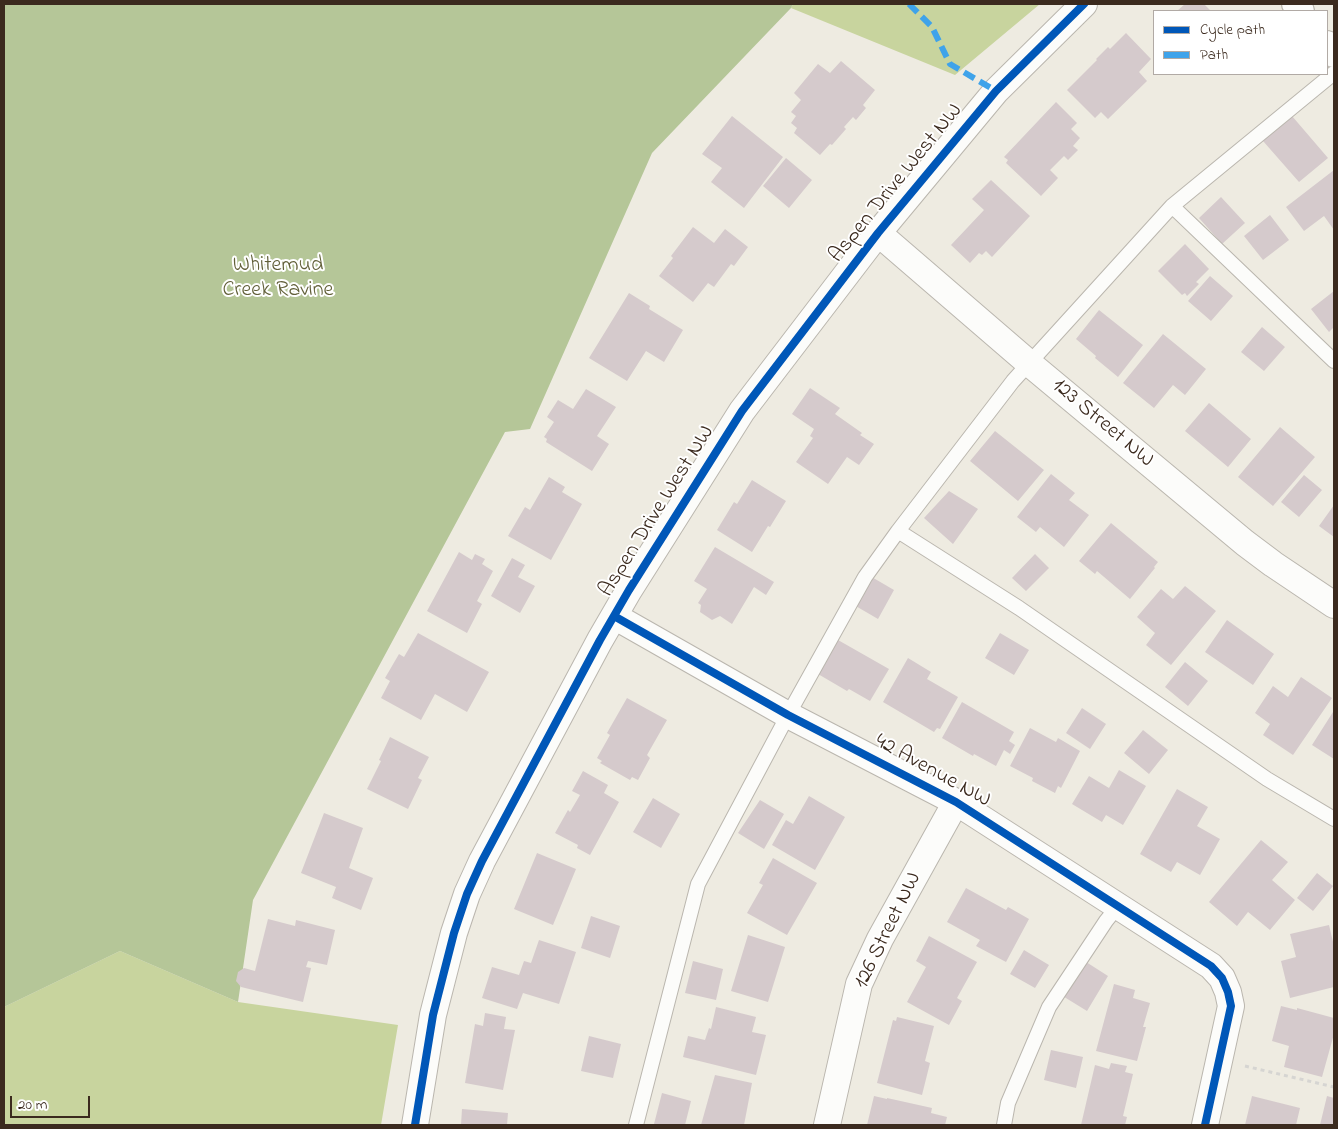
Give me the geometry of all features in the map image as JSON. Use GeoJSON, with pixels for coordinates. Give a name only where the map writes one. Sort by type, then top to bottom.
{"type":"FeatureCollection","features":[{"type":"Feature","properties":{"kind":"street","name":"Aspen Drive West NW"},"geometry":{"type":"LineString","coordinates":[[415,1125],[433,1015],[454,933],[467,894],[482,861],[614,616],[742,411],[878,233],[996,91],[1084,4]]}},
{"type":"Feature","properties":{"kind":"street","name":"123 Street NW"},"geometry":{"type":"LineString","coordinates":[[878,233],[1030,364],[1245,542],[1273,564],[1334,605]]}},
{"type":"Feature","properties":{"kind":"street","name":"42 Avenue NW"},"geometry":{"type":"LineString","coordinates":[[614,616],[788,715],[956,802],[1210,966],[1222,978],[1231,1006],[1204,1125]]}},
{"type":"Feature","properties":{"kind":"street","name":"126 Street NW"},"geometry":{"type":"LineString","coordinates":[[827,1125],[862,977],[880,939],[956,802]]}},
{"type":"Feature","properties":{"kind":"lane"},"geometry":{"type":"LineString","coordinates":[[636,1125],[698,884],[788,715],[865,578],[898,531],[1013,381],[1172,206],[1334,73]]}},
{"type":"Feature","properties":{"kind":"lane"},"geometry":{"type":"LineString","coordinates":[[1172,206],[1334,361]]}},
{"type":"Feature","properties":{"kind":"lane"},"geometry":{"type":"LineString","coordinates":[[898,531],[1019,608],[1267,779],[1334,819]]}},
{"type":"Feature","properties":{"kind":"lane"},"geometry":{"type":"LineString","coordinates":[[1004,1125],[1008,1103],[1049,1007],[1118,906]]}},
{"type":"Feature","properties":{"kind":"path"},"geometry":{"type":"LineString","coordinates":[[1242,1065],[1334,1087]]}},
{"type":"Feature","properties":{"kind":"green space","name":"Whitemud Creek Ravine"},"geometry":{"type":"Polygon","coordinates":[[[4,4],[793,4],[652,153],[530,429],[505,432],[253,900],[238,1002],[120,951],[4,1007],[4,4]]]}},
{"type":"Feature","properties":{"kind":"green space"},"geometry":{"type":"Polygon","coordinates":[[[793,4],[1040,4],[955,75],[791,8],[793,4]]]}},
{"type":"Feature","properties":{"kind":"green space"},"geometry":{"type":"Polygon","coordinates":[[[120,951],[238,1002],[398,1025],[381,1125],[4,1125],[4,1007],[120,951]]]}},
{"type":"Feature","properties":{"kind":"building"},"geometry":{"type":"Polygon","coordinates":[[[1185,4],[1204,4],[1210,10],[1178,10],[1185,4]]]}},
{"type":"Feature","properties":{"kind":"building"},"geometry":{"type":"Polygon","coordinates":[[[1126,33],[1151,59],[1139,72],[1147,81],[1108,119],[1101,112],[1095,118],[1067,90],[1108,47],[1110,49],[1126,33]]]}},
{"type":"Feature","properties":{"kind":"building"},"geometry":{"type":"Polygon","coordinates":[[[841,61],[875,90],[863,105],[866,108],[856,120],[853,117],[844,127],[846,129],[820,155],[794,133],[797,128],[791,123],[796,116],[791,112],[801,100],[794,93],[818,64],[830,73],[841,61]]]}},
{"type":"Feature","properties":{"kind":"building"},"geometry":{"type":"Polygon","coordinates":[[[1056,102],[1077,123],[1071,129],[1080,138],[1073,146],[1078,150],[1068,160],[1064,156],[1050,170],[1058,178],[1041,196],[1006,163],[1008,160],[1004,157],[1056,102]]]}},
{"type":"Feature","properties":{"kind":"building"},"geometry":{"type":"Polygon","coordinates":[[[732,116],[783,157],[744,208],[711,182],[722,168],[702,154],[732,116]]]}},
{"type":"Feature","properties":{"kind":"building"},"geometry":{"type":"Polygon","coordinates":[[[1292,116],[1328,158],[1299,182],[1263,141],[1292,116]]]}},
{"type":"Feature","properties":{"kind":"building"},"geometry":{"type":"Polygon","coordinates":[[[786,158],[812,180],[789,208],[763,186],[786,158]]]}},
{"type":"Feature","properties":{"kind":"building"},"geometry":{"type":"Polygon","coordinates":[[[1334,170],[1334,230],[1324,216],[1304,231],[1286,207],[1334,170]]]}},
{"type":"Feature","properties":{"kind":"building"},"geometry":{"type":"Polygon","coordinates":[[[991,180],[1030,216],[992,257],[986,251],[982,255],[979,253],[970,263],[951,245],[984,210],[972,199],[991,180]]]}},
{"type":"Feature","properties":{"kind":"building"},"geometry":{"type":"Polygon","coordinates":[[[1221,197],[1245,223],[1222,244],[1199,218],[1221,197]]]}},
{"type":"Feature","properties":{"kind":"building"},"geometry":{"type":"Polygon","coordinates":[[[1270,215],[1289,240],[1263,260],[1244,236],[1270,215]]]}},
{"type":"Feature","properties":{"kind":"building"},"geometry":{"type":"Polygon","coordinates":[[[693,227],[714,243],[725,229],[748,247],[734,266],[731,264],[714,287],[708,283],[693,302],[659,276],[673,258],[671,256],[693,227]]]}},
{"type":"Feature","properties":{"kind":"building"},"geometry":{"type":"Polygon","coordinates":[[[1185,244],[1209,269],[1196,282],[1199,284],[1187,296],[1185,293],[1182,295],[1158,271],[1185,244]]]}},
{"type":"Feature","properties":{"kind":"building"},"geometry":{"type":"Polygon","coordinates":[[[1210,276],[1233,296],[1211,321],[1188,301],[1210,276]]]}},
{"type":"Feature","properties":{"kind":"building"},"geometry":{"type":"Polygon","coordinates":[[[1334,291],[1334,327],[1329,332],[1311,309],[1334,291]]]}},
{"type":"Feature","properties":{"kind":"building"},"geometry":{"type":"Polygon","coordinates":[[[629,293],[650,306],[649,309],[683,330],[664,362],[646,351],[627,381],[589,358],[629,293]]]}},
{"type":"Feature","properties":{"kind":"building"},"geometry":{"type":"Polygon","coordinates":[[[1099,310],[1143,345],[1118,377],[1076,339],[1099,310]]]}},
{"type":"Feature","properties":{"kind":"building"},"geometry":{"type":"Polygon","coordinates":[[[1262,327],[1285,347],[1264,371],[1241,352],[1262,327]]]}},
{"type":"Feature","properties":{"kind":"building"},"geometry":{"type":"Polygon","coordinates":[[[1163,334],[1206,369],[1185,395],[1173,385],[1154,408],[1123,383],[1163,334]]]}},
{"type":"Feature","properties":{"kind":"building"},"geometry":{"type":"Polygon","coordinates":[[[810,388],[840,408],[835,414],[874,444],[859,465],[847,457],[828,484],[796,462],[813,438],[810,436],[814,429],[792,414],[810,388]]]}},
{"type":"Feature","properties":{"kind":"building"},"geometry":{"type":"Polygon","coordinates":[[[586,389],[616,407],[597,436],[609,444],[592,471],[546,442],[547,439],[544,437],[554,422],[547,417],[558,400],[573,409],[586,389]]]}},
{"type":"Feature","properties":{"kind":"building"},"geometry":{"type":"Polygon","coordinates":[[[1209,403],[1251,439],[1228,467],[1185,431],[1209,403]]]}},
{"type":"Feature","properties":{"kind":"building"},"geometry":{"type":"Polygon","coordinates":[[[1280,427],[1315,457],[1273,506],[1238,477],[1280,427]]]}},
{"type":"Feature","properties":{"kind":"building"},"geometry":{"type":"Polygon","coordinates":[[[995,431],[1044,470],[1018,501],[970,461],[995,431]]]}},
{"type":"Feature","properties":{"kind":"building"},"geometry":{"type":"Polygon","coordinates":[[[1051,474],[1075,493],[1069,500],[1089,515],[1064,547],[1040,527],[1036,532],[1017,517],[1051,474]]]}},
{"type":"Feature","properties":{"kind":"building"},"geometry":{"type":"Polygon","coordinates":[[[1304,475],[1322,490],[1299,517],[1281,502],[1304,475]]]}},
{"type":"Feature","properties":{"kind":"building"},"geometry":{"type":"Polygon","coordinates":[[[549,477],[565,487],[562,492],[582,504],[551,560],[508,536],[525,507],[530,510],[549,477]]]}},
{"type":"Feature","properties":{"kind":"building"},"geometry":{"type":"Polygon","coordinates":[[[752,480],[786,501],[752,552],[717,530],[734,502],[737,504],[752,480]]]}},
{"type":"Feature","properties":{"kind":"building"},"geometry":{"type":"Polygon","coordinates":[[[949,491],[978,509],[953,544],[924,518],[949,491]]]}},
{"type":"Feature","properties":{"kind":"building"},"geometry":{"type":"Polygon","coordinates":[[[1334,505],[1334,537],[1319,526],[1334,505]]]}},
{"type":"Feature","properties":{"kind":"building"},"geometry":{"type":"Polygon","coordinates":[[[1111,523],[1158,562],[1130,599],[1097,571],[1095,574],[1079,561],[1111,523]]]}},
{"type":"Feature","properties":{"kind":"building"},"geometry":{"type":"Polygon","coordinates":[[[715,547],[774,582],[766,595],[754,587],[732,624],[720,616],[712,620],[700,612],[701,605],[698,603],[707,589],[694,581],[715,547]]]}},
{"type":"Feature","properties":{"kind":"building"},"geometry":{"type":"Polygon","coordinates":[[[459,552],[472,560],[475,554],[485,559],[482,564],[493,571],[477,601],[482,604],[467,633],[427,611],[459,552]]]}},
{"type":"Feature","properties":{"kind":"building"},"geometry":{"type":"Polygon","coordinates":[[[1035,554],[1049,568],[1026,591],[1012,578],[1035,554]]]}},
{"type":"Feature","properties":{"kind":"building"},"geometry":{"type":"Polygon","coordinates":[[[512,558],[525,565],[518,577],[535,586],[520,613],[491,596],[512,558]]]}},
{"type":"Feature","properties":{"kind":"building"},"geometry":{"type":"Polygon","coordinates":[[[870,576],[894,590],[878,619],[854,605],[870,576]]]}},
{"type":"Feature","properties":{"kind":"building"},"geometry":{"type":"Polygon","coordinates":[[[1185,586],[1216,611],[1171,665],[1146,645],[1155,633],[1137,617],[1161,589],[1173,599],[1185,586]]]}},
{"type":"Feature","properties":{"kind":"building"},"geometry":{"type":"Polygon","coordinates":[[[1227,620],[1274,654],[1253,685],[1205,652],[1227,620]]]}},
{"type":"Feature","properties":{"kind":"building"},"geometry":{"type":"Polygon","coordinates":[[[418,633],[489,672],[467,712],[435,694],[421,720],[381,698],[390,681],[385,678],[399,654],[404,657],[418,633]]]}},
{"type":"Feature","properties":{"kind":"building"},"geometry":{"type":"Polygon","coordinates":[[[1000,633],[1029,650],[1014,675],[985,658],[1000,633]]]}},
{"type":"Feature","properties":{"kind":"building"},"geometry":{"type":"Polygon","coordinates":[[[838,640],[889,669],[870,701],[849,689],[847,691],[818,674],[838,640]]]}},
{"type":"Feature","properties":{"kind":"building"},"geometry":{"type":"Polygon","coordinates":[[[908,658],[931,672],[927,679],[958,697],[940,729],[937,728],[934,732],[883,702],[908,658]]]}},
{"type":"Feature","properties":{"kind":"building"},"geometry":{"type":"Polygon","coordinates":[[[1185,662],[1208,681],[1188,706],[1165,687],[1185,662]]]}},
{"type":"Feature","properties":{"kind":"building"},"geometry":{"type":"Polygon","coordinates":[[[1301,677],[1332,698],[1293,755],[1263,735],[1270,724],[1255,713],[1273,686],[1288,697],[1301,677]]]}},
{"type":"Feature","properties":{"kind":"building"},"geometry":{"type":"Polygon","coordinates":[[[627,698],[667,720],[647,755],[650,758],[638,780],[632,777],[630,780],[600,763],[602,761],[597,758],[610,735],[607,733],[627,698]]]}},
{"type":"Feature","properties":{"kind":"building"},"geometry":{"type":"Polygon","coordinates":[[[962,702],[1014,732],[1009,741],[1015,745],[1010,754],[1004,750],[996,766],[974,754],[973,756],[942,738],[962,702]]]}},
{"type":"Feature","properties":{"kind":"building"},"geometry":{"type":"Polygon","coordinates":[[[1082,708],[1106,724],[1090,749],[1066,733],[1082,708]]]}},
{"type":"Feature","properties":{"kind":"building"},"geometry":{"type":"Polygon","coordinates":[[[1334,713],[1334,759],[1312,745],[1334,713]]]}},
{"type":"Feature","properties":{"kind":"building"},"geometry":{"type":"Polygon","coordinates":[[[1030,728],[1056,742],[1058,738],[1080,751],[1061,788],[1058,786],[1055,793],[1032,781],[1033,778],[1010,766],[1030,728]]]}},
{"type":"Feature","properties":{"kind":"building"},"geometry":{"type":"Polygon","coordinates":[[[1143,730],[1168,750],[1149,774],[1124,753],[1143,730]]]}},
{"type":"Feature","properties":{"kind":"building"},"geometry":{"type":"Polygon","coordinates":[[[390,737],[429,757],[418,778],[422,780],[408,809],[367,789],[390,737]]]}},
{"type":"Feature","properties":{"kind":"building"},"geometry":{"type":"Polygon","coordinates":[[[1119,770],[1146,786],[1123,825],[1106,815],[1102,822],[1072,804],[1089,776],[1109,788],[1119,770]]]}},
{"type":"Feature","properties":{"kind":"building"},"geometry":{"type":"Polygon","coordinates":[[[583,771],[608,785],[604,793],[619,802],[590,855],[577,848],[578,845],[555,833],[568,810],[570,812],[580,795],[572,791],[583,771]]]}},
{"type":"Feature","properties":{"kind":"building"},"geometry":{"type":"Polygon","coordinates":[[[1177,789],[1208,807],[1197,826],[1220,839],[1200,875],[1177,862],[1171,872],[1140,854],[1177,789]]]}},
{"type":"Feature","properties":{"kind":"building"},"geometry":{"type":"Polygon","coordinates":[[[809,796],[845,817],[815,870],[772,845],[786,820],[793,824],[809,796]]]}},
{"type":"Feature","properties":{"kind":"building"},"geometry":{"type":"Polygon","coordinates":[[[653,798],[680,814],[661,848],[633,832],[653,798]]]}},
{"type":"Feature","properties":{"kind":"building"},"geometry":{"type":"Polygon","coordinates":[[[760,800],[784,814],[764,849],[738,833],[760,800]]]}},
{"type":"Feature","properties":{"kind":"building"},"geometry":{"type":"Polygon","coordinates":[[[324,813],[363,828],[349,868],[373,878],[361,910],[332,898],[336,887],[301,873],[324,813]]]}},
{"type":"Feature","properties":{"kind":"building"},"geometry":{"type":"Polygon","coordinates":[[[1261,840],[1288,862],[1272,880],[1295,900],[1270,930],[1248,912],[1237,926],[1209,902],[1261,840]]]}},
{"type":"Feature","properties":{"kind":"building"},"geometry":{"type":"Polygon","coordinates":[[[537,853],[576,869],[553,925],[514,909],[537,853]]]}},
{"type":"Feature","properties":{"kind":"building"},"geometry":{"type":"Polygon","coordinates":[[[773,858],[817,883],[787,935],[747,913],[763,885],[759,883],[773,858]]]}},
{"type":"Feature","properties":{"kind":"building"},"geometry":{"type":"Polygon","coordinates":[[[1317,873],[1333,886],[1313,911],[1297,898],[1317,873]]]}},
{"type":"Feature","properties":{"kind":"building"},"geometry":{"type":"Polygon","coordinates":[[[966,888],[1006,910],[1008,907],[1029,919],[1006,962],[976,946],[980,940],[947,922],[966,888]]]}},
{"type":"Feature","properties":{"kind":"building"},"geometry":{"type":"Polygon","coordinates":[[[591,916],[620,926],[610,958],[581,948],[591,916]]]}},
{"type":"Feature","properties":{"kind":"building"},"geometry":{"type":"Polygon","coordinates":[[[268,919],[295,926],[296,920],[335,930],[327,965],[308,961],[306,967],[311,968],[303,1002],[241,987],[236,981],[238,972],[244,968],[255,971],[268,919]]]}},
{"type":"Feature","properties":{"kind":"building"},"geometry":{"type":"Polygon","coordinates":[[[1329,925],[1334,946],[1334,987],[1290,998],[1281,961],[1296,957],[1290,934],[1329,925]]]}},
{"type":"Feature","properties":{"kind":"building"},"geometry":{"type":"Polygon","coordinates":[[[748,935],[785,947],[768,1002],[731,991],[748,935]]]}},
{"type":"Feature","properties":{"kind":"building"},"geometry":{"type":"Polygon","coordinates":[[[929,936],[977,962],[957,998],[962,1001],[949,1025],[907,1002],[926,967],[916,961],[929,936]]]}},
{"type":"Feature","properties":{"kind":"building"},"geometry":{"type":"Polygon","coordinates":[[[539,940],[576,952],[559,1004],[523,993],[517,1009],[482,998],[492,967],[519,975],[524,961],[531,963],[539,940]]]}},
{"type":"Feature","properties":{"kind":"building"},"geometry":{"type":"Polygon","coordinates":[[[1024,950],[1049,965],[1035,988],[1010,974],[1024,950]]]}},
{"type":"Feature","properties":{"kind":"building"},"geometry":{"type":"Polygon","coordinates":[[[1083,960],[1108,976],[1087,1011],[1061,995],[1083,960]]]}},
{"type":"Feature","properties":{"kind":"building"},"geometry":{"type":"Polygon","coordinates":[[[693,961],[723,969],[716,1000],[685,993],[693,961]]]}},
{"type":"Feature","properties":{"kind":"building"},"geometry":{"type":"Polygon","coordinates":[[[1114,984],[1135,990],[1133,998],[1150,1003],[1143,1027],[1146,1027],[1137,1061],[1096,1051],[1114,984]]]}},
{"type":"Feature","properties":{"kind":"building"},"geometry":{"type":"Polygon","coordinates":[[[1281,1006],[1297,1010],[1297,1008],[1334,1018],[1334,1034],[1322,1077],[1284,1067],[1289,1046],[1272,1041],[1281,1006]]]}},
{"type":"Feature","properties":{"kind":"building"},"geometry":{"type":"Polygon","coordinates":[[[716,1007],[756,1017],[752,1032],[766,1035],[756,1075],[683,1057],[688,1036],[705,1040],[709,1028],[711,1029],[716,1007]]]}},
{"type":"Feature","properties":{"kind":"building"},"geometry":{"type":"Polygon","coordinates":[[[485,1013],[506,1017],[504,1029],[515,1030],[503,1090],[465,1083],[475,1024],[483,1026],[485,1013]]]}},
{"type":"Feature","properties":{"kind":"building"},"geometry":{"type":"Polygon","coordinates":[[[897,1017],[934,1026],[925,1061],[930,1063],[922,1095],[877,1083],[893,1020],[896,1021],[897,1017]]]}},
{"type":"Feature","properties":{"kind":"building"},"geometry":{"type":"Polygon","coordinates":[[[589,1036],[621,1044],[613,1078],[581,1071],[589,1036]]]}},
{"type":"Feature","properties":{"kind":"building"},"geometry":{"type":"Polygon","coordinates":[[[1051,1050],[1083,1057],[1076,1088],[1044,1080],[1051,1050]]]}},
{"type":"Feature","properties":{"kind":"building"},"geometry":{"type":"Polygon","coordinates":[[[1111,1063],[1127,1066],[1125,1072],[1133,1074],[1123,1116],[1127,1117],[1125,1125],[1081,1125],[1095,1065],[1109,1069],[1111,1063]]]}},
{"type":"Feature","properties":{"kind":"building"},"geometry":{"type":"Polygon","coordinates":[[[715,1075],[752,1083],[744,1125],[701,1125],[715,1075]]]}},
{"type":"Feature","properties":{"kind":"building"},"geometry":{"type":"Polygon","coordinates":[[[662,1093],[691,1101],[685,1125],[654,1124],[662,1093]]]}},
{"type":"Feature","properties":{"kind":"building"},"geometry":{"type":"Polygon","coordinates":[[[874,1096],[932,1108],[931,1113],[947,1117],[945,1125],[867,1125],[874,1096]]]}},
{"type":"Feature","properties":{"kind":"building"},"geometry":{"type":"Polygon","coordinates":[[[1252,1096],[1300,1108],[1296,1125],[1245,1125],[1252,1096]]]}},
{"type":"Feature","properties":{"kind":"building"},"geometry":{"type":"Polygon","coordinates":[[[1327,1096],[1334,1098],[1334,1125],[1320,1125],[1327,1096]]]}},
{"type":"Feature","properties":{"kind":"building"},"geometry":{"type":"Polygon","coordinates":[[[462,1109],[508,1113],[507,1125],[461,1125],[462,1109]]]}},
{"type":"Feature","properties":{"kind":"marked path"},"geometry":{"type":"LineString","coordinates":[[909,4],[932,27],[950,64],[996,91]]}},
{"type":"Feature","properties":{"kind":"cycle path"},"geometry":{"type":"LineString","coordinates":[[415,1125],[433,1015],[454,933],[467,894],[482,861],[600,640],[629,590],[742,411],[878,233],[996,91],[1084,4]]}},
{"type":"Feature","properties":{"kind":"cycle path"},"geometry":{"type":"LineString","coordinates":[[614,616],[788,715],[956,802],[1211,966],[1222,978],[1231,1006],[1205,1125]]}}]}
